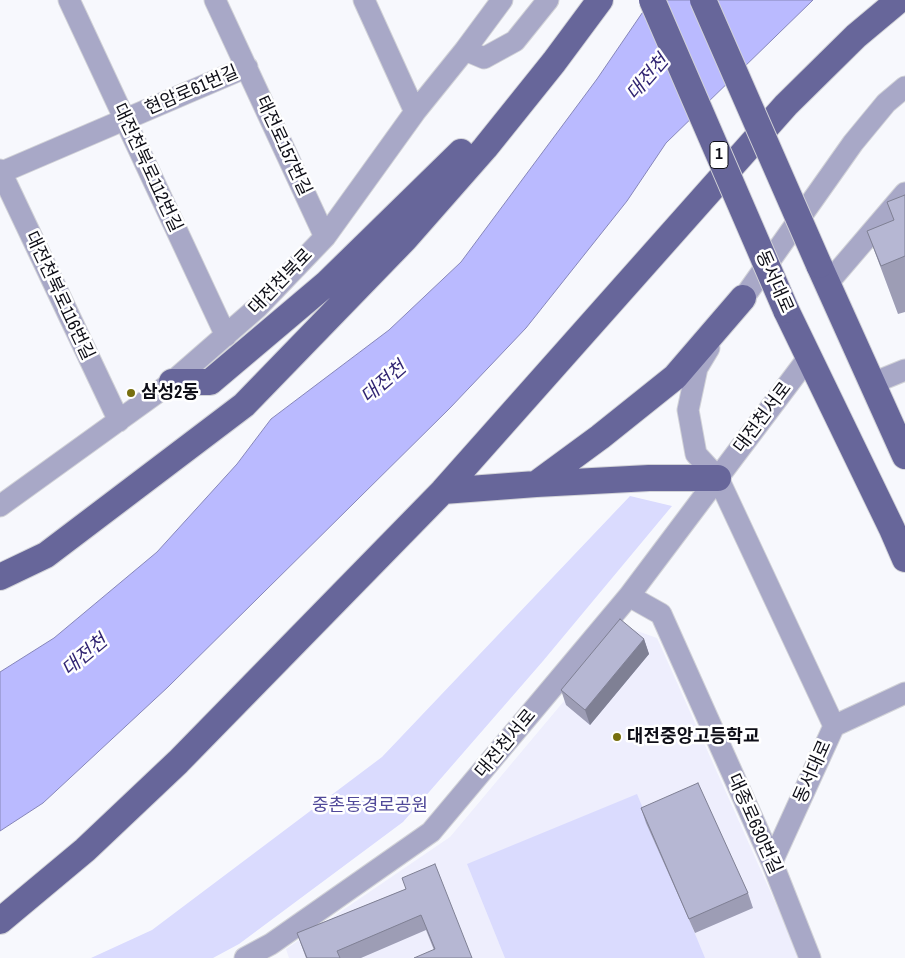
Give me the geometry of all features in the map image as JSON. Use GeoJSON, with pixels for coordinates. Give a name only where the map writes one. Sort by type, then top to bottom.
{"type":"FeatureCollection","features":[{"type":"Feature","properties":{"kind":"main road"},"geometry":{"type":"LineString","coordinates":[[0,577],[46,555],[244,405],[405,240],[485,148],[554,62],[600,0]]}},
{"type":"Feature","properties":{"kind":"main road","name":"동서대로"},"geometry":{"type":"LineString","coordinates":[[652,0],[786,310],[905,559]]}},
{"type":"Feature","properties":{"kind":"main road"},"geometry":{"type":"LineString","coordinates":[[702,0],[905,456]]}},
{"type":"Feature","properties":{"kind":"main road"},"geometry":{"type":"LineString","coordinates":[[0,921],[85,850],[178,762],[443,491],[786,105],[856,36],[900,0]]}},
{"type":"Feature","properties":{"kind":"main road"},"geometry":{"type":"LineString","coordinates":[[172,382],[210,382],[326,284],[554,62]]}},
{"type":"Feature","properties":{"kind":"main road"},"geometry":{"type":"LineString","coordinates":[[536,484],[675,378],[743,298]]}},
{"type":"Feature","properties":{"kind":"main road"},"geometry":{"type":"LineString","coordinates":[[443,491],[649,478],[718,478]]}},
{"type":"Feature","properties":{"kind":"street","name":"대전천북로112번길"},"geometry":{"type":"LineString","coordinates":[[69,0],[226,336]]}},
{"type":"Feature","properties":{"kind":"street","name":"태전로157번길"},"geometry":{"type":"LineString","coordinates":[[215,0],[325,237]]}},
{"type":"Feature","properties":{"kind":"street"},"geometry":{"type":"LineString","coordinates":[[364,0],[415,112]]}},
{"type":"Feature","properties":{"kind":"street","name":"대전천북로"},"geometry":{"type":"LineString","coordinates":[[1,503],[172,382],[258,306],[325,237],[415,112],[502,0]]}},
{"type":"Feature","properties":{"kind":"street"},"geometry":{"type":"LineString","coordinates":[[465,50],[484,58],[515,41],[548,0]]}},
{"type":"Feature","properties":{"kind":"street","name":"현암로61번길"},"geometry":{"type":"LineString","coordinates":[[0,172],[247,67]]}},
{"type":"Feature","properties":{"kind":"street"},"geometry":{"type":"LineString","coordinates":[[834,726],[718,478],[696,454],[688,410],[697,368],[743,298],[853,143],[886,103],[905,87]]}},
{"type":"Feature","properties":{"kind":"street","name":"대전천북로116번길"},"geometry":{"type":"LineString","coordinates":[[0,172],[119,421]]}},
{"type":"Feature","properties":{"kind":"street"},"geometry":{"type":"LineString","coordinates":[[823,274],[905,193]]}},
{"type":"Feature","properties":{"kind":"street","name":"대전천서로"},"geometry":{"type":"LineString","coordinates":[[245,958],[274,951],[431,832],[629,596],[808,358]]}},
{"type":"Feature","properties":{"kind":"street"},"geometry":{"type":"LineString","coordinates":[[873,383],[905,370]]}},
{"type":"Feature","properties":{"kind":"street","name":"대종로630번길"},"geometry":{"type":"LineString","coordinates":[[629,596],[661,614],[772,862],[810,958]]}},
{"type":"Feature","properties":{"kind":"street","name":"동서대로"},"geometry":{"type":"LineString","coordinates":[[772,862],[834,726],[905,693]]}},
{"type":"Feature","properties":{"kind":"shaded area","name":"대전중앙고등학교"},"geometry":{"type":"Polygon","coordinates":[[[626,627],[657,638],[800,958],[289,958],[286,949],[450,837],[626,627]]]}},
{"type":"Feature","properties":{"kind":"green space","name":"중촌동경로공원"},"geometry":{"type":"Polygon","coordinates":[[[630,496],[672,506],[543,661],[403,822],[239,944],[213,958],[91,958],[152,930],[382,757],[630,496]]]}},
{"type":"Feature","properties":{"kind":"green space"},"geometry":{"type":"Polygon","coordinates":[[[637,794],[705,958],[505,958],[467,864],[637,794]]]}},
{"type":"Feature","properties":{"kind":"water","name":"대전천"},"geometry":{"type":"Polygon","coordinates":[[[651,0],[813,0],[666,143],[627,201],[526,328],[450,408],[168,687],[43,803],[0,831],[0,672],[54,638],[157,552],[237,464],[271,419],[389,330],[461,262],[597,79],[651,0]]]}},
{"type":"Feature","properties":{"kind":"building"},"geometry":{"type":"Polygon","coordinates":[[[905,195],[905,256],[881,266],[867,231],[894,220],[887,202],[905,195]]]}},
{"type":"Feature","properties":{"kind":"building"},"geometry":{"type":"Polygon","coordinates":[[[620,619],[644,639],[585,710],[561,690],[620,619]]]}},
{"type":"Feature","properties":{"kind":"building"},"geometry":{"type":"Polygon","coordinates":[[[698,783],[748,893],[689,919],[641,808],[698,783]]]}},
{"type":"Feature","properties":{"kind":"building"},"geometry":{"type":"Polygon","coordinates":[[[435,864],[472,958],[414,958],[435,949],[421,915],[337,951],[340,958],[307,958],[297,933],[406,889],[402,878],[435,864]]]}},
{"type":"Feature","properties":{"kind":"place","name":"삼성2동"},"geometry":{"type":"Point","coordinates":[131,393]}},
{"type":"Feature","properties":{"kind":"place","name":"대전중앙고등학교"},"geometry":{"type":"Point","coordinates":[617,737]}}]}
